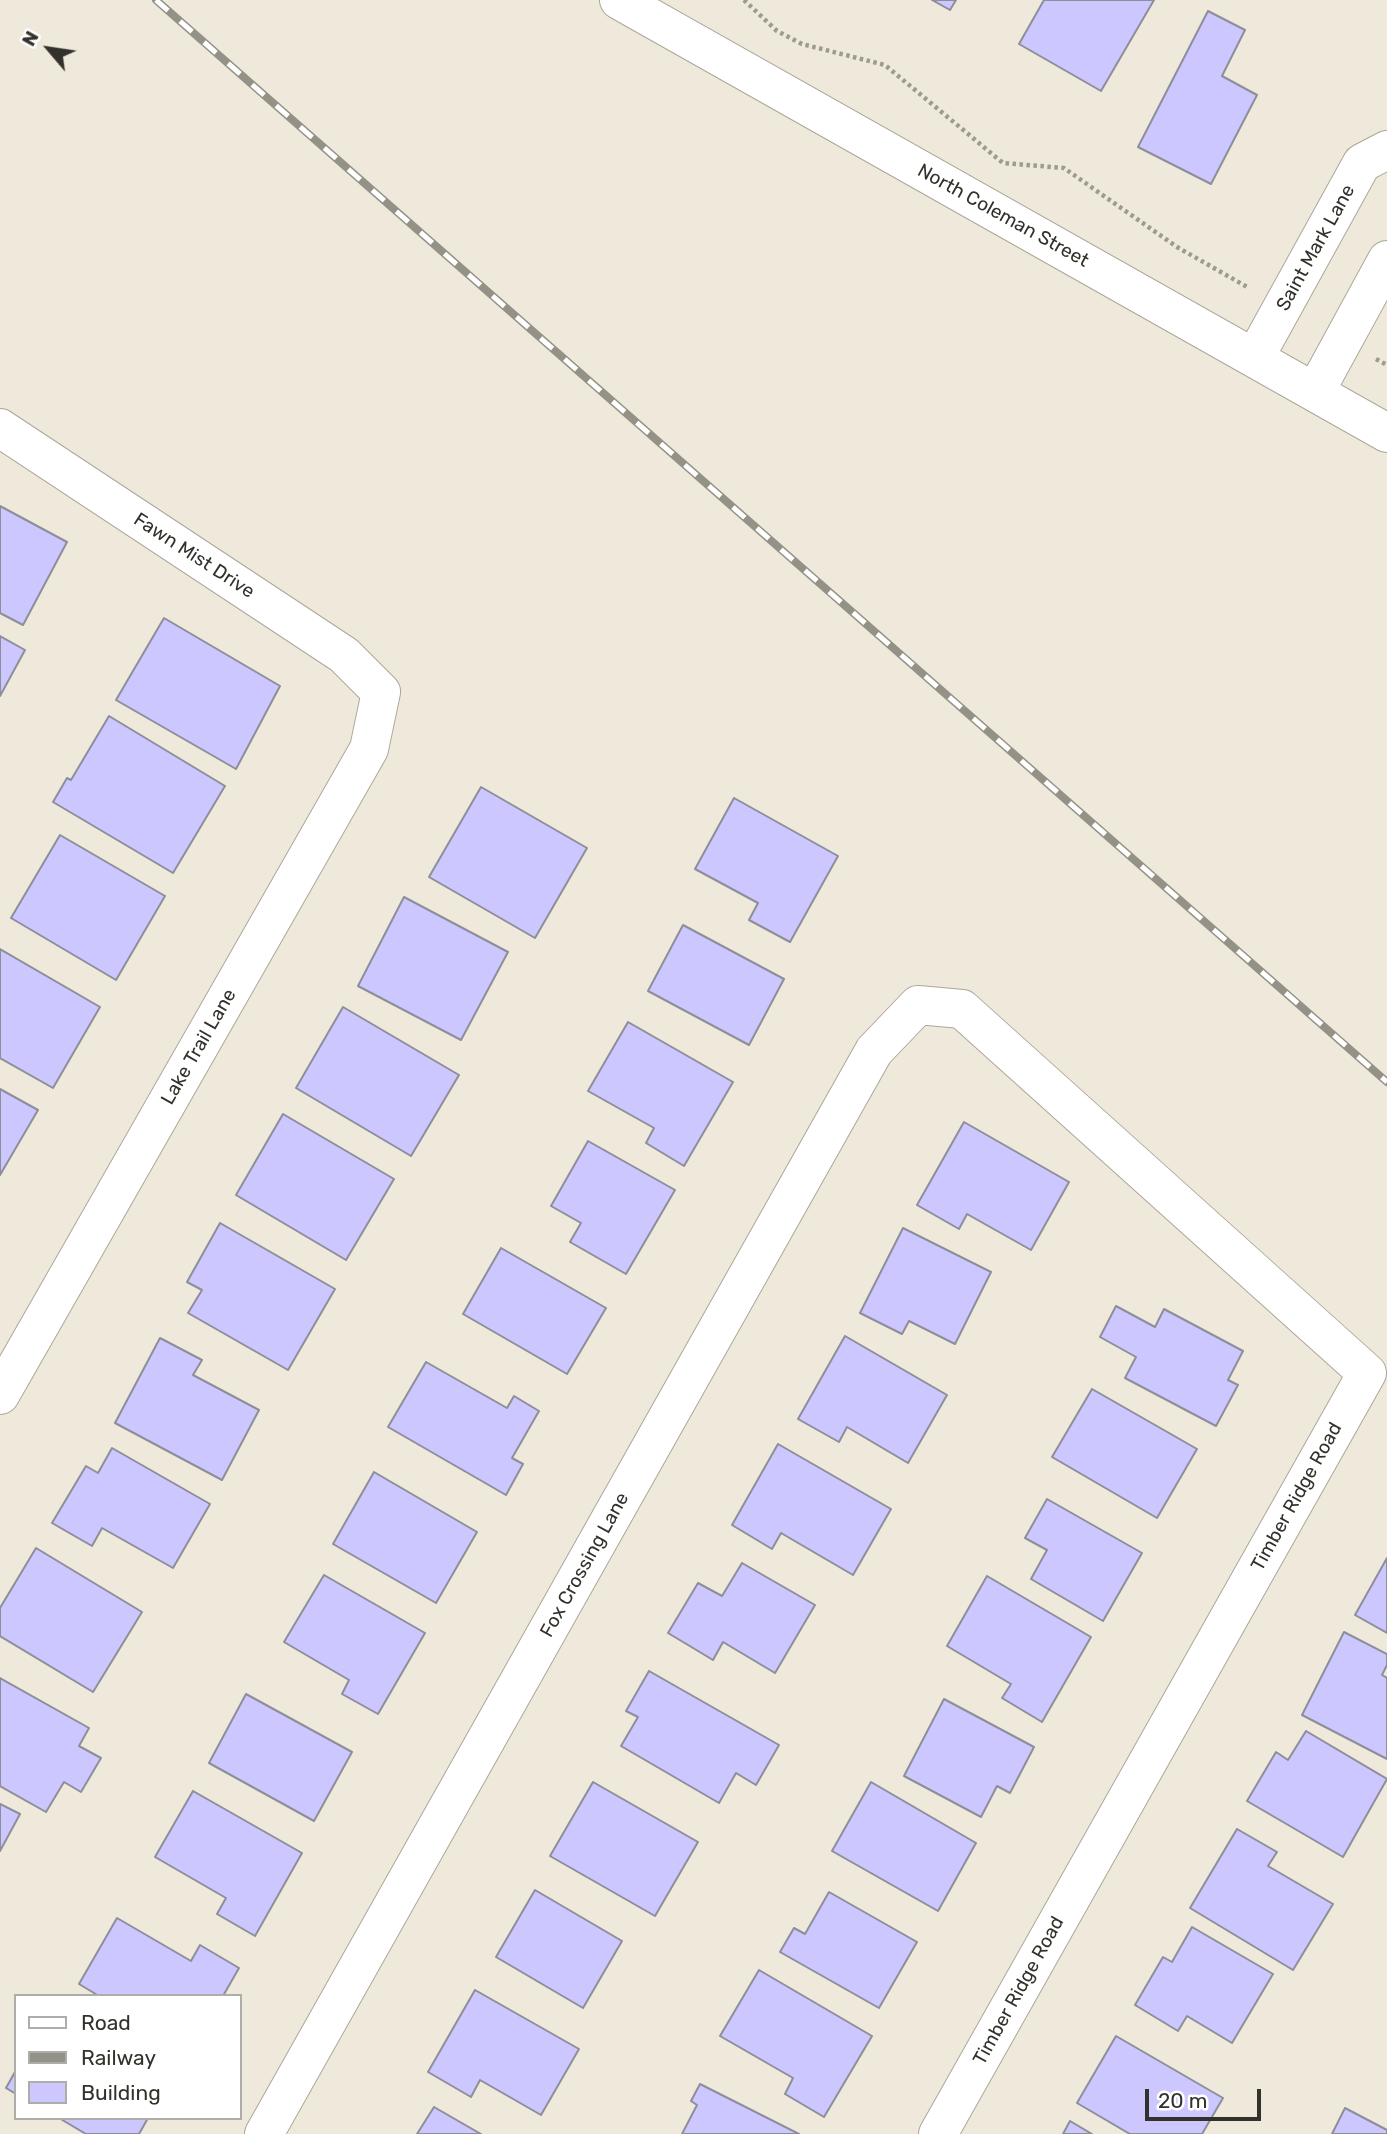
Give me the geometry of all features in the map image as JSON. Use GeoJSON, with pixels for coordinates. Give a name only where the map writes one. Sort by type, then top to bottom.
{"type":"FeatureCollection","features":[{"type":"Feature","properties":{"kind":"street","name":"North Coleman Street"},"geometry":{"type":"LineString","coordinates":[[618,0],[1387,433]]}},
{"type":"Feature","properties":{"kind":"street","name":"Saint Mark Lane"},"geometry":{"type":"LineString","coordinates":[[1255,357],[1362,163],[1387,150]]}},
{"type":"Feature","properties":{"kind":"street"},"geometry":{"type":"LineString","coordinates":[[1315,392],[1387,260]]}},
{"type":"Feature","properties":{"kind":"street","name":"Fawn Mist Drive"},"geometry":{"type":"LineString","coordinates":[[0,428],[344,655],[380,692]]}},
{"type":"Feature","properties":{"kind":"street","name":"Lake Trail Lane"},"geometry":{"type":"LineString","coordinates":[[0,1395],[369,750],[380,692]]}},
{"type":"Feature","properties":{"kind":"street","name":"Fox Crossing Lane"},"geometry":{"type":"LineString","coordinates":[[264,2134],[874,1051],[918,1005]]}},
{"type":"Feature","properties":{"kind":"street","name":"Timber Ridge Road"},"geometry":{"type":"LineString","coordinates":[[918,1005],[962,1009],[1367,1373],[938,2134]]}},
{"type":"Feature","properties":{"kind":"path"},"geometry":{"type":"LineString","coordinates":[[744,0],[777,30],[802,44],[886,65],[1003,163],[1064,169],[1177,247],[1283,307]]}},
{"type":"Feature","properties":{"kind":"path"},"geometry":{"type":"LineString","coordinates":[[1343,341],[1387,365]]}},
{"type":"Feature","properties":{"kind":"building"},"geometry":{"type":"Polygon","coordinates":[[[932,0],[956,0],[950,10],[932,0]]]}},
{"type":"Feature","properties":{"kind":"building"},"geometry":{"type":"Polygon","coordinates":[[[1044,0],[1154,0],[1101,91],[1019,44],[1044,0]]]}},
{"type":"Feature","properties":{"kind":"building"},"geometry":{"type":"Polygon","coordinates":[[[1208,11],[1245,30],[1222,76],[1257,95],[1211,184],[1138,147],[1208,11]]]}},
{"type":"Feature","properties":{"kind":"building"},"geometry":{"type":"Polygon","coordinates":[[[0,506],[67,542],[23,625],[0,613],[0,506]]]}},
{"type":"Feature","properties":{"kind":"building"},"geometry":{"type":"Polygon","coordinates":[[[164,618],[280,686],[236,769],[116,700],[164,618]]]}},
{"type":"Feature","properties":{"kind":"building"},"geometry":{"type":"Polygon","coordinates":[[[0,636],[25,650],[0,696],[0,636]]]}},
{"type":"Feature","properties":{"kind":"building"},"geometry":{"type":"Polygon","coordinates":[[[109,716],[225,786],[173,873],[53,802],[67,778],[71,780],[109,716]]]}},
{"type":"Feature","properties":{"kind":"building"},"geometry":{"type":"Polygon","coordinates":[[[481,787],[587,848],[535,938],[429,877],[481,787]]]}},
{"type":"Feature","properties":{"kind":"building"},"geometry":{"type":"Polygon","coordinates":[[[734,798],[838,856],[790,942],[749,920],[758,903],[695,869],[734,798]]]}},
{"type":"Feature","properties":{"kind":"building"},"geometry":{"type":"Polygon","coordinates":[[[60,835],[165,896],[116,980],[11,918],[60,835]]]}},
{"type":"Feature","properties":{"kind":"building"},"geometry":{"type":"Polygon","coordinates":[[[404,897],[508,952],[461,1040],[358,986],[404,897]]]}},
{"type":"Feature","properties":{"kind":"building"},"geometry":{"type":"Polygon","coordinates":[[[683,925],[784,979],[749,1045],[648,991],[683,925]]]}},
{"type":"Feature","properties":{"kind":"building"},"geometry":{"type":"Polygon","coordinates":[[[0,949],[100,1007],[53,1088],[0,1058],[0,949]]]}},
{"type":"Feature","properties":{"kind":"building"},"geometry":{"type":"Polygon","coordinates":[[[343,1007],[459,1075],[411,1156],[296,1088],[343,1007]]]}},
{"type":"Feature","properties":{"kind":"building"},"geometry":{"type":"Polygon","coordinates":[[[628,1022],[733,1082],[684,1166],[646,1143],[654,1128],[588,1091],[628,1022]]]}},
{"type":"Feature","properties":{"kind":"building"},"geometry":{"type":"Polygon","coordinates":[[[0,1089],[38,1110],[0,1175],[0,1089]]]}},
{"type":"Feature","properties":{"kind":"building"},"geometry":{"type":"Polygon","coordinates":[[[283,1114],[394,1179],[346,1260],[236,1195],[283,1114]]]}},
{"type":"Feature","properties":{"kind":"building"},"geometry":{"type":"Polygon","coordinates":[[[964,1122],[1069,1182],[1031,1250],[967,1214],[959,1229],[917,1205],[964,1122]]]}},
{"type":"Feature","properties":{"kind":"building"},"geometry":{"type":"Polygon","coordinates":[[[588,1141],[675,1190],[626,1274],[570,1242],[581,1223],[551,1206],[588,1141]]]}},
{"type":"Feature","properties":{"kind":"building"},"geometry":{"type":"Polygon","coordinates":[[[220,1223],[335,1289],[288,1370],[188,1313],[202,1290],[187,1282],[220,1223]]]}},
{"type":"Feature","properties":{"kind":"building"},"geometry":{"type":"Polygon","coordinates":[[[903,1228],[991,1272],[955,1344],[909,1321],[902,1334],[860,1313],[903,1228]]]}},
{"type":"Feature","properties":{"kind":"building"},"geometry":{"type":"Polygon","coordinates":[[[501,1248],[606,1308],[567,1374],[463,1314],[501,1248]]]}},
{"type":"Feature","properties":{"kind":"building"},"geometry":{"type":"Polygon","coordinates":[[[1116,1306],[1155,1327],[1164,1309],[1243,1351],[1228,1380],[1238,1385],[1216,1426],[1125,1378],[1136,1357],[1100,1337],[1116,1306]]]}},
{"type":"Feature","properties":{"kind":"building"},"geometry":{"type":"Polygon","coordinates":[[[845,1336],[947,1395],[908,1463],[847,1427],[839,1442],[798,1419],[845,1336]]]}},
{"type":"Feature","properties":{"kind":"building"},"geometry":{"type":"Polygon","coordinates":[[[160,1338],[202,1360],[193,1375],[259,1410],[222,1480],[115,1423],[160,1338]]]}},
{"type":"Feature","properties":{"kind":"building"},"geometry":{"type":"Polygon","coordinates":[[[426,1362],[507,1408],[514,1396],[539,1411],[512,1458],[523,1464],[506,1495],[388,1427],[426,1362]]]}},
{"type":"Feature","properties":{"kind":"building"},"geometry":{"type":"Polygon","coordinates":[[[1092,1389],[1197,1449],[1157,1518],[1052,1457],[1092,1389]]]}},
{"type":"Feature","properties":{"kind":"building"},"geometry":{"type":"Polygon","coordinates":[[[778,1444],[891,1509],[853,1575],[781,1533],[772,1549],[732,1525],[778,1444]]]}},
{"type":"Feature","properties":{"kind":"building"},"geometry":{"type":"Polygon","coordinates":[[[112,1448],[210,1504],[173,1568],[102,1528],[92,1546],[52,1523],[86,1466],[98,1473],[112,1448]]]}},
{"type":"Feature","properties":{"kind":"building"},"geometry":{"type":"Polygon","coordinates":[[[374,1472],[477,1532],[436,1603],[333,1544],[374,1472]]]}},
{"type":"Feature","properties":{"kind":"building"},"geometry":{"type":"Polygon","coordinates":[[[1047,1499],[1142,1553],[1103,1621],[1031,1579],[1047,1550],[1025,1538],[1047,1499]]]}},
{"type":"Feature","properties":{"kind":"building"},"geometry":{"type":"Polygon","coordinates":[[[36,1548],[142,1612],[93,1692],[0,1636],[0,1608],[36,1548]]]}},
{"type":"Feature","properties":{"kind":"building"},"geometry":{"type":"Polygon","coordinates":[[[1387,1558],[1387,1633],[1355,1615],[1387,1558]]]}},
{"type":"Feature","properties":{"kind":"building"},"geometry":{"type":"Polygon","coordinates":[[[742,1563],[815,1605],[775,1673],[723,1642],[713,1660],[668,1633],[698,1583],[722,1596],[742,1563]]]}},
{"type":"Feature","properties":{"kind":"building"},"geometry":{"type":"Polygon","coordinates":[[[324,1575],[425,1633],[378,1714],[342,1694],[349,1680],[284,1642],[324,1575]]]}},
{"type":"Feature","properties":{"kind":"building"},"geometry":{"type":"Polygon","coordinates":[[[987,1576],[1091,1637],[1042,1722],[1002,1698],[1011,1684],[947,1646],[987,1576]]]}},
{"type":"Feature","properties":{"kind":"building"},"geometry":{"type":"Polygon","coordinates":[[[1344,1632],[1387,1654],[1387,1665],[1382,1675],[1387,1678],[1387,1759],[1302,1715],[1344,1632]]]}},
{"type":"Feature","properties":{"kind":"building"},"geometry":{"type":"Polygon","coordinates":[[[649,1671],[779,1745],[756,1785],[736,1773],[719,1803],[621,1746],[638,1717],[626,1711],[649,1671]]]}},
{"type":"Feature","properties":{"kind":"building"},"geometry":{"type":"Polygon","coordinates":[[[0,1678],[89,1728],[79,1746],[101,1758],[81,1792],[64,1782],[46,1812],[0,1786],[0,1678]]]}},
{"type":"Feature","properties":{"kind":"building"},"geometry":{"type":"Polygon","coordinates":[[[246,1694],[352,1752],[314,1821],[209,1763],[246,1694]]]}},
{"type":"Feature","properties":{"kind":"building"},"geometry":{"type":"Polygon","coordinates":[[[944,1699],[1034,1747],[1010,1793],[997,1786],[981,1817],[904,1776],[944,1699]]]}},
{"type":"Feature","properties":{"kind":"building"},"geometry":{"type":"Polygon","coordinates":[[[1306,1731],[1387,1779],[1343,1857],[1247,1801],[1276,1752],[1288,1760],[1306,1731]]]}},
{"type":"Feature","properties":{"kind":"building"},"geometry":{"type":"Polygon","coordinates":[[[593,1782],[698,1842],[655,1916],[550,1856],[593,1782]]]}},
{"type":"Feature","properties":{"kind":"building"},"geometry":{"type":"Polygon","coordinates":[[[871,1782],[976,1843],[938,1911],[832,1851],[871,1782]]]}},
{"type":"Feature","properties":{"kind":"building"},"geometry":{"type":"Polygon","coordinates":[[[193,1791],[302,1853],[255,1936],[217,1914],[226,1898],[155,1857],[193,1791]]]}},
{"type":"Feature","properties":{"kind":"building"},"geometry":{"type":"Polygon","coordinates":[[[0,1804],[20,1814],[0,1851],[0,1804]]]}},
{"type":"Feature","properties":{"kind":"building"},"geometry":{"type":"Polygon","coordinates":[[[1237,1829],[1277,1852],[1268,1866],[1333,1904],[1293,1970],[1190,1908],[1237,1829]]]}},
{"type":"Feature","properties":{"kind":"building"},"geometry":{"type":"Polygon","coordinates":[[[535,1890],[622,1941],[583,2008],[496,1957],[535,1890]]]}},
{"type":"Feature","properties":{"kind":"building"},"geometry":{"type":"Polygon","coordinates":[[[829,1892],[917,1942],[879,2008],[780,1952],[794,1928],[805,1934],[829,1892]]]}},
{"type":"Feature","properties":{"kind":"building"},"geometry":{"type":"Polygon","coordinates":[[[117,1918],[191,1961],[200,1945],[239,1968],[224,1994],[96,1994],[79,1984],[117,1918]]]}},
{"type":"Feature","properties":{"kind":"building"},"geometry":{"type":"Polygon","coordinates":[[[1192,1927],[1273,1974],[1232,2043],[1187,2016],[1178,2031],[1135,2005],[1163,1957],[1172,1962],[1192,1927]]]}},
{"type":"Feature","properties":{"kind":"building"},"geometry":{"type":"Polygon","coordinates":[[[759,1970],[872,2036],[824,2117],[785,2094],[793,2078],[720,2036],[759,1970]]]}},
{"type":"Feature","properties":{"kind":"building"},"geometry":{"type":"Polygon","coordinates":[[[475,1990],[579,2049],[541,2115],[480,2080],[471,2097],[428,2072],[475,1990]]]}},
{"type":"Feature","properties":{"kind":"building"},"geometry":{"type":"Polygon","coordinates":[[[1116,2036],[1223,2098],[1202,2134],[1130,2134],[1077,2103],[1116,2036]]]}},
{"type":"Feature","properties":{"kind":"building"},"geometry":{"type":"Polygon","coordinates":[[[14,2074],[14,2093],[6,2088],[14,2074]]]}},
{"type":"Feature","properties":{"kind":"building"},"geometry":{"type":"Polygon","coordinates":[[[700,2084],[799,2134],[682,2134],[697,2105],[691,2101],[700,2084]]]}},
{"type":"Feature","properties":{"kind":"building"},"geometry":{"type":"Polygon","coordinates":[[[434,2107],[481,2134],[417,2134],[434,2107]]]}},
{"type":"Feature","properties":{"kind":"building"},"geometry":{"type":"Polygon","coordinates":[[[1345,2108],[1387,2130],[1387,2134],[1332,2134],[1345,2108]]]}},
{"type":"Feature","properties":{"kind":"building"},"geometry":{"type":"Polygon","coordinates":[[[62,2120],[147,2120],[139,2134],[86,2134],[62,2120]]]}},
{"type":"Feature","properties":{"kind":"building"},"geometry":{"type":"Polygon","coordinates":[[[1070,2121],[1092,2134],[1063,2134],[1070,2121]]]}},
{"type":"Feature","properties":{"kind":"railway"},"geometry":{"type":"LineString","coordinates":[[156,0],[1387,1082]]}}]}
